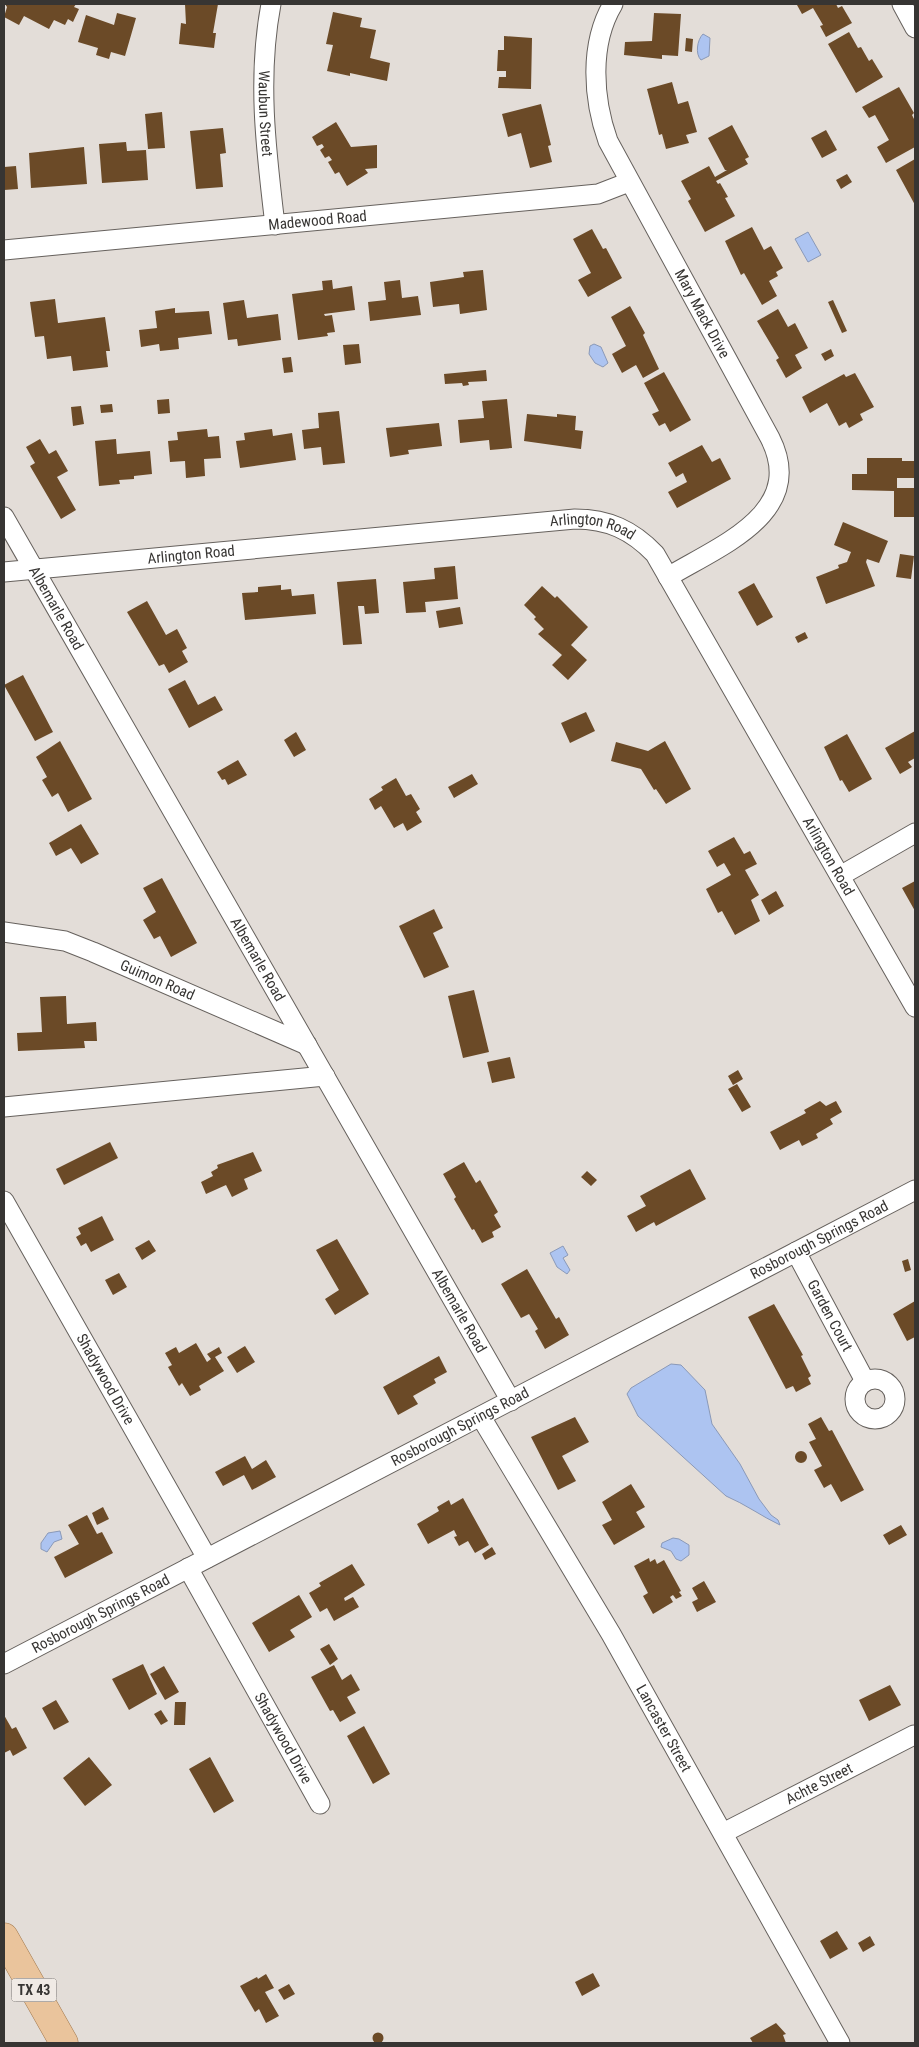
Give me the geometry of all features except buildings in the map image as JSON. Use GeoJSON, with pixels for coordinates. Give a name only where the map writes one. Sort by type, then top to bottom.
{"type":"FeatureCollection","features":[{"type":"Feature","properties":{"kind":"main road","name":"TX 43"},"geometry":{"type":"LineString","coordinates":[[4,1937],[64,2043]]}},
{"type":"Feature","properties":{"kind":"street","name":"Waubun Street"},"geometry":{"type":"LineString","coordinates":[[271,4],[263,59],[263,115],[275,225]]}},
{"type":"Feature","properties":{"kind":"street","name":"Mary Mack Drive"},"geometry":{"type":"LineString","coordinates":[[613,4],[605,20],[598,52],[598,100],[608,142],[770,438],[779,459],[777,488],[764,515],[742,533],[668,577]]}},
{"type":"Feature","properties":{"kind":"street"},"geometry":{"type":"LineString","coordinates":[[902,4],[915,28]]}},
{"type":"Feature","properties":{"kind":"street","name":"Madewood Road"},"geometry":{"type":"LineString","coordinates":[[4,250],[598,194],[630,182]]}},
{"type":"Feature","properties":{"kind":"street","name":"Albemarle Road"},"geometry":{"type":"LineString","coordinates":[[4,517],[511,1401]]}},
{"type":"Feature","properties":{"kind":"street","name":"Arlington Road"},"geometry":{"type":"LineString","coordinates":[[4,572],[584,519],[608,522],[632,534],[654,554],[915,1007]]}},
{"type":"Feature","properties":{"kind":"street"},"geometry":{"type":"LineString","coordinates":[[840,876],[915,833]]}},
{"type":"Feature","properties":{"kind":"street","name":"Guimon Road"},"geometry":{"type":"LineString","coordinates":[[4,932],[65,941],[307,1045]]}},
{"type":"Feature","properties":{"kind":"street"},"geometry":{"type":"LineString","coordinates":[[4,1107],[325,1076]]}},
{"type":"Feature","properties":{"kind":"street","name":"Rosborough Springs Road"},"geometry":{"type":"LineString","coordinates":[[4,1664],[915,1190]]}},
{"type":"Feature","properties":{"kind":"street","name":"Shadywood Drive"},"geometry":{"type":"LineString","coordinates":[[4,1201],[207,1558]]}},
{"type":"Feature","properties":{"kind":"street","name":"Garden Court"},"geometry":{"type":"LineString","coordinates":[[796,1252],[865,1381]]}},
{"type":"Feature","properties":{"kind":"street","name":"Lancaster Street"},"geometry":{"type":"LineString","coordinates":[[481,1417],[611,1634],[840,2043]]}},
{"type":"Feature","properties":{"kind":"street","name":"Shadywood Drive"},"geometry":{"type":"LineString","coordinates":[[188,1568],[320,1804]]}},
{"type":"Feature","properties":{"kind":"street","name":"Achte Street"},"geometry":{"type":"LineString","coordinates":[[723,1833],[914,1735]]}},
{"type":"Feature","properties":{"kind":"water"},"geometry":{"type":"Polygon","coordinates":[[[703,34],[710,38],[709,56],[701,60],[698,54],[698,47],[699,40],[703,34]]]}},
{"type":"Feature","properties":{"kind":"water"},"geometry":{"type":"Polygon","coordinates":[[[808,232],[821,255],[808,262],[795,239],[808,232]]]}},
{"type":"Feature","properties":{"kind":"water"},"geometry":{"type":"Polygon","coordinates":[[[594,344],[601,347],[608,363],[603,367],[595,363],[589,354],[590,346],[594,344]]]}},
{"type":"Feature","properties":{"kind":"water"},"geometry":{"type":"Polygon","coordinates":[[[563,1246],[568,1255],[563,1258],[570,1270],[567,1274],[557,1267],[550,1253],[563,1246]]]}},
{"type":"Feature","properties":{"kind":"water"},"geometry":{"type":"Polygon","coordinates":[[[671,1364],[681,1365],[705,1390],[712,1424],[740,1464],[759,1499],[771,1515],[778,1520],[780,1525],[726,1496],[638,1416],[627,1394],[631,1388],[671,1364]]]}},
{"type":"Feature","properties":{"kind":"water"},"geometry":{"type":"Polygon","coordinates":[[[60,1531],[62,1539],[54,1542],[47,1552],[41,1549],[41,1543],[48,1533],[60,1531]]]}},
{"type":"Feature","properties":{"kind":"water"},"geometry":{"type":"Polygon","coordinates":[[[673,1538],[689,1545],[689,1555],[681,1561],[676,1559],[671,1551],[661,1547],[662,1543],[673,1538]]]}}]}
